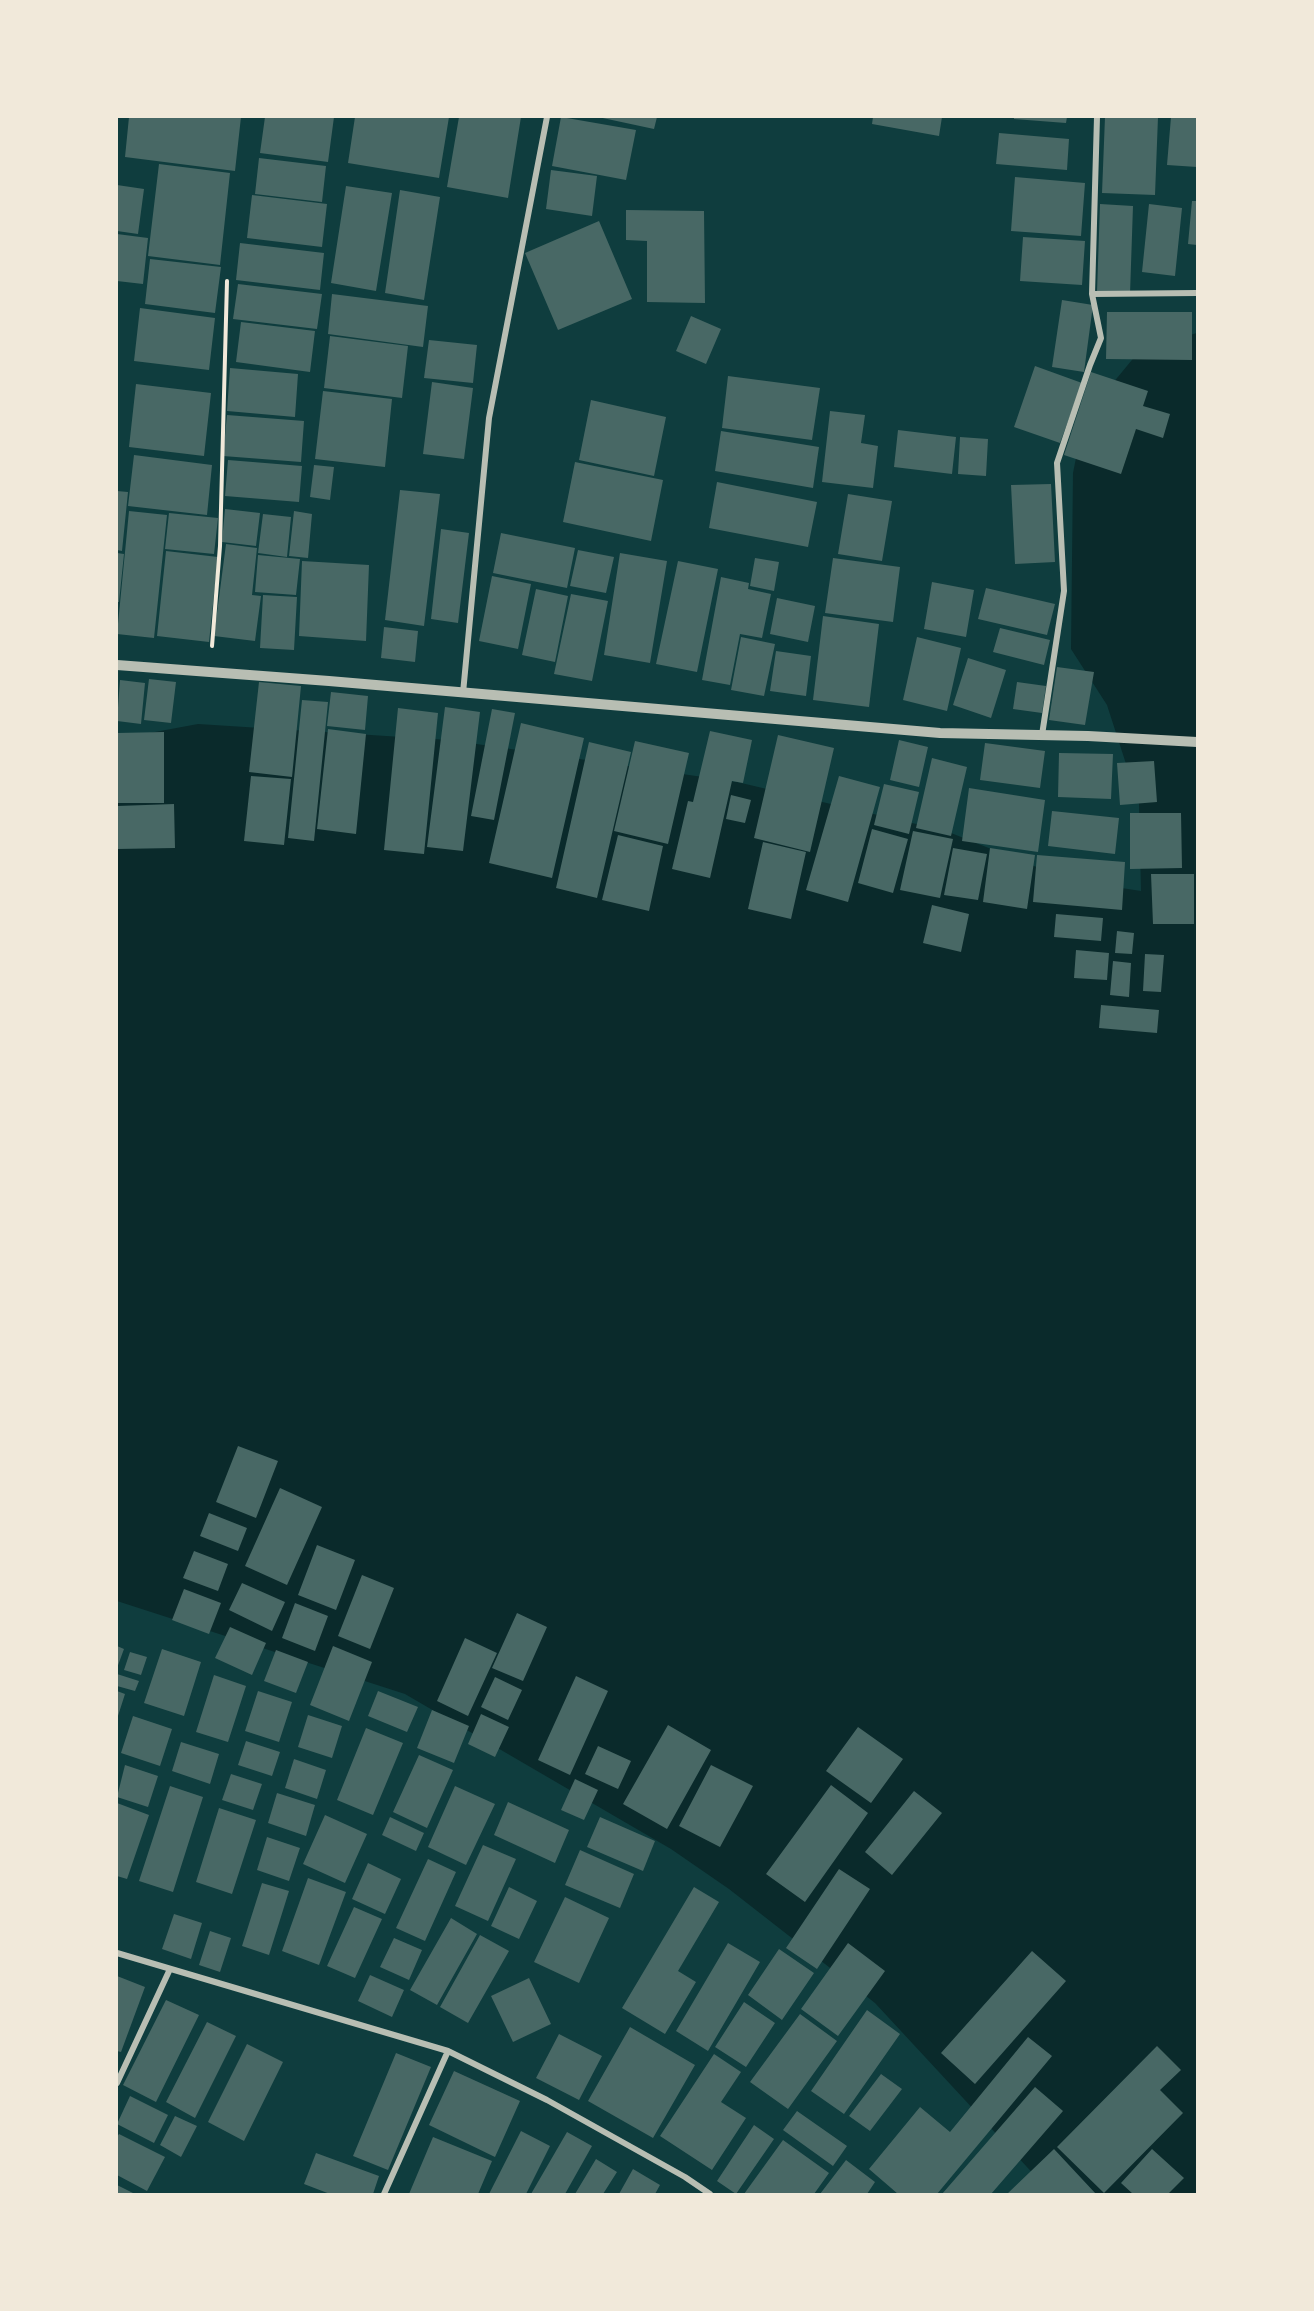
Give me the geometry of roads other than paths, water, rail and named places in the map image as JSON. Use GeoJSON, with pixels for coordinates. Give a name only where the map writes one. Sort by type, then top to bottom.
{"type":"FeatureCollection","features":[{"type":"Feature","properties":{"kind":"street"},"geometry":{"type":"LineString","coordinates":[[464,693],[489,418],[547,117]]}},
{"type":"Feature","properties":{"kind":"street"},"geometry":{"type":"LineString","coordinates":[[1042,735],[1064,591],[1057,463],[1101,338],[1092,294],[1097,117]]}},
{"type":"Feature","properties":{"kind":"street"},"geometry":{"type":"LineString","coordinates":[[1092,294],[1197,293]]}},
{"type":"Feature","properties":{"kind":"street"},"geometry":{"type":"LineString","coordinates":[[117,665],[940,734],[1088,736],[1197,742]]}},
{"type":"Feature","properties":{"kind":"street"},"geometry":{"type":"LineString","coordinates":[[117,1953],[448,2051],[547,2100],[685,2177],[710,2194]]}},
{"type":"Feature","properties":{"kind":"street"},"geometry":{"type":"LineString","coordinates":[[117,2083],[170,1969]]}},
{"type":"Feature","properties":{"kind":"street"},"geometry":{"type":"LineString","coordinates":[[384,2194],[448,2051]]}},
{"type":"Feature","properties":{"kind":"water"},"geometry":{"type":"Polygon","coordinates":[[[1197,333],[1197,2194],[1052,2194],[875,2003],[729,1889],[671,1849],[405,1694],[117,1601],[117,739],[198,724],[449,740],[737,782],[946,831],[1069,880],[1141,891],[1139,804],[1107,705],[1071,649],[1073,473],[1084,418],[1141,349],[1197,333]]]}}]}
